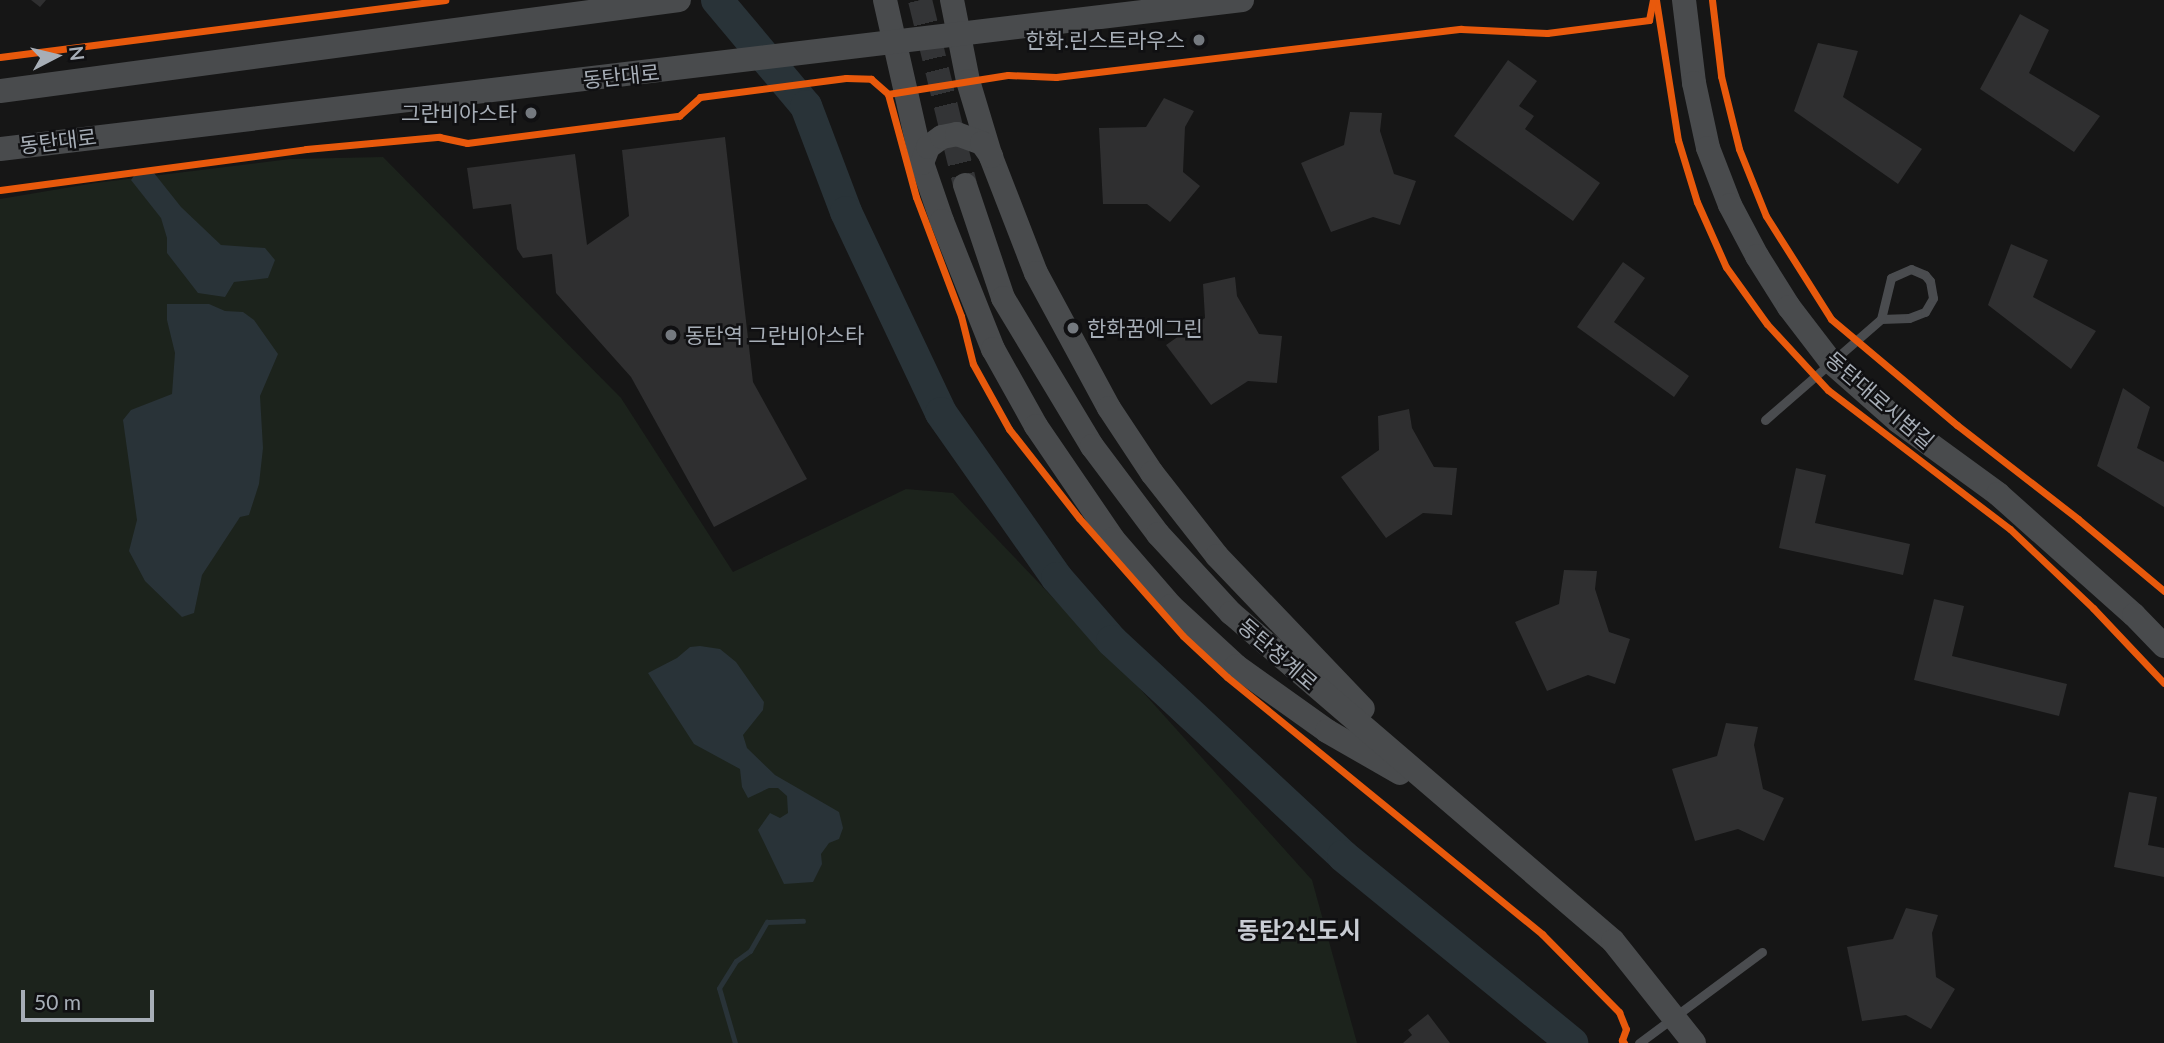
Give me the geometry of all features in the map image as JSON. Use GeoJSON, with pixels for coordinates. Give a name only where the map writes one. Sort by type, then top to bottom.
{"type":"FeatureCollection","features":[{"type":"Feature","properties":{"kind":"street"},"geometry":{"type":"LineString","coordinates":[[885,0],[922,163],[993,349],[1036,425],[1113,539],[1171,606],[1236,666],[1327,731],[1455,805]]}},
{"type":"Feature","properties":{"kind":"street"},"geometry":{"type":"LineString","coordinates":[[952,0],[968,82],[991,157],[1035,273],[1109,408],[1152,473],[1217,556],[1455,805]]}},
{"type":"Feature","properties":{"kind":"street","name":"동탄대로"},"geometry":{"type":"LineString","coordinates":[[0,149],[221,120],[720,65],[1242,0]]}},
{"type":"Feature","properties":{"kind":"street","name":"동탄대로시범길"},"geometry":{"type":"LineString","coordinates":[[1684,0],[1694,83],[1707,148],[1730,205],[1757,257],[1789,307],[1831,362],[1898,421],[1998,494],[2134,615],[2164,646]]}},
{"type":"Feature","properties":{"kind":"street"},"geometry":{"type":"LineString","coordinates":[[0,91],[674,1]]}},
{"type":"Feature","properties":{"kind":"street"},"geometry":{"type":"LineString","coordinates":[[922,163],[928,147],[942,136],[957,134],[982,144],[991,157]]}},
{"type":"Feature","properties":{"kind":"street","name":"동탄청계로"},"geometry":{"type":"LineString","coordinates":[[965,185],[1003,298],[1092,446],[1158,534],[1231,613],[1613,941],[1694,1043]]}},
{"type":"Feature","properties":{"kind":"lane"},"geometry":{"type":"LineString","coordinates":[[1765,420],[1881,319],[1917,316],[1930,306],[1933,298],[1930,281],[1919,271],[1904,270],[1887,284],[1881,319]]}},
{"type":"Feature","properties":{"kind":"lane"},"geometry":{"type":"LineString","coordinates":[[1886,299],[1901,316]]}},
{"type":"Feature","properties":{"kind":"lane"},"geometry":{"type":"LineString","coordinates":[[1639,1043],[1762,952]]}},
{"type":"Feature","properties":{"kind":"shaded area"},"geometry":{"type":"Polygon","coordinates":[[[383,157],[621,398],[733,572],[906,489],[953,493],[1141,690],[1312,880],[1357,1043],[0,1043],[0,199],[95,183],[290,159],[383,157]]]}},
{"type":"Feature","properties":{"kind":"shaded area"},"geometry":{"type":"Polygon","coordinates":[[[136,173],[154,173],[181,207],[221,245],[265,248],[275,260],[268,278],[234,282],[225,297],[198,293],[167,253],[167,238],[161,218],[131,180],[136,173]]]}},
{"type":"Feature","properties":{"kind":"shaded area"},"geometry":{"type":"Polygon","coordinates":[[[167,304],[209,304],[225,311],[243,312],[254,320],[278,354],[260,396],[263,448],[259,484],[249,515],[240,517],[202,575],[194,613],[182,617],[145,581],[129,551],[137,520],[123,420],[131,410],[172,394],[175,353],[167,320],[167,304]]]}},
{"type":"Feature","properties":{"kind":"shaded area"},"geometry":{"type":"Polygon","coordinates":[[[690,647],[720,649],[736,662],[764,702],[763,710],[743,735],[747,748],[775,775],[839,812],[843,828],[839,839],[829,843],[821,854],[822,864],[813,882],[784,884],[758,830],[770,813],[780,818],[788,813],[787,796],[778,788],[769,788],[748,798],[742,787],[740,769],[694,744],[648,673],[677,658],[690,647]]]}},
{"type":"Feature","properties":{"kind":"building"},"geometry":{"type":"Polygon","coordinates":[[[31,0],[46,0],[40,7],[31,0]]]}},
{"type":"Feature","properties":{"kind":"building"},"geometry":{"type":"Polygon","coordinates":[[[2020,14],[2049,30],[2029,73],[2100,116],[2074,152],[1980,89],[2020,14]]]}},
{"type":"Feature","properties":{"kind":"building"},"geometry":{"type":"Polygon","coordinates":[[[1818,43],[1858,51],[1843,97],[1922,149],[1898,184],[1794,111],[1818,43]]]}},
{"type":"Feature","properties":{"kind":"building"},"geometry":{"type":"Polygon","coordinates":[[[1508,60],[1537,81],[1519,106],[1534,116],[1525,129],[1600,183],[1573,221],[1454,136],[1508,60]]]}},
{"type":"Feature","properties":{"kind":"building"},"geometry":{"type":"Polygon","coordinates":[[[1164,98],[1194,111],[1185,127],[1183,172],[1200,186],[1170,222],[1147,204],[1103,204],[1099,128],[1146,127],[1164,98]]]}},
{"type":"Feature","properties":{"kind":"building"},"geometry":{"type":"Polygon","coordinates":[[[1350,112],[1382,113],[1380,131],[1394,174],[1416,181],[1400,225],[1373,217],[1331,232],[1301,163],[1344,145],[1350,112]]]}},
{"type":"Feature","properties":{"kind":"building","name":"동탄역 그란비아스타"},"geometry":{"type":"Polygon","coordinates":[[[725,137],[753,382],[807,479],[714,527],[631,377],[556,293],[552,254],[523,258],[517,249],[511,204],[473,209],[467,168],[575,154],[587,245],[629,216],[622,150],[725,137]]]}},
{"type":"Feature","properties":{"kind":"building"},"geometry":{"type":"Polygon","coordinates":[[[2011,244],[2048,260],[2033,297],[2096,331],[2071,369],[1988,305],[2011,244]]]}},
{"type":"Feature","properties":{"kind":"building"},"geometry":{"type":"Polygon","coordinates":[[[1623,262],[1645,278],[1614,322],[1689,376],[1674,397],[1577,327],[1623,262]]]}},
{"type":"Feature","properties":{"kind":"building"},"geometry":{"type":"Polygon","coordinates":[[[1235,277],[1237,296],[1259,334],[1282,336],[1277,383],[1248,381],[1211,405],[1166,345],[1205,318],[1203,284],[1235,277]]]}},
{"type":"Feature","properties":{"kind":"building"},"geometry":{"type":"Polygon","coordinates":[[[2123,388],[2150,407],[2137,448],[2164,462],[2164,507],[2097,466],[2123,388]]]}},
{"type":"Feature","properties":{"kind":"building"},"geometry":{"type":"Polygon","coordinates":[[[1409,409],[1412,428],[1434,467],[1457,468],[1452,515],[1423,513],[1386,538],[1341,477],[1379,450],[1378,416],[1409,409]]]}},
{"type":"Feature","properties":{"kind":"building"},"geometry":{"type":"Polygon","coordinates":[[[1796,468],[1826,475],[1815,523],[1910,544],[1903,575],[1779,548],[1796,468]]]}},
{"type":"Feature","properties":{"kind":"building"},"geometry":{"type":"Polygon","coordinates":[[[1564,570],[1597,571],[1595,589],[1609,632],[1630,639],[1615,684],[1588,675],[1547,691],[1515,622],[1559,604],[1564,570]]]}},
{"type":"Feature","properties":{"kind":"building"},"geometry":{"type":"Polygon","coordinates":[[[1934,599],[1964,606],[1952,656],[2067,684],[2059,716],[1914,680],[1934,599]]]}},
{"type":"Feature","properties":{"kind":"building"},"geometry":{"type":"Polygon","coordinates":[[[1726,723],[1758,727],[1754,745],[1763,789],[1784,798],[1764,841],[1738,829],[1695,841],[1672,769],[1717,756],[1726,723]]]}},
{"type":"Feature","properties":{"kind":"building"},"geometry":{"type":"Polygon","coordinates":[[[2129,792],[2157,797],[2148,845],[2164,848],[2164,877],[2114,867],[2129,792]]]}},
{"type":"Feature","properties":{"kind":"building"},"geometry":{"type":"Polygon","coordinates":[[[1906,908],[1938,915],[1932,933],[1936,977],[1955,989],[1931,1029],[1906,1015],[1862,1021],[1847,947],[1893,939],[1906,908]]]}},
{"type":"Feature","properties":{"kind":"building"},"geometry":{"type":"Polygon","coordinates":[[[1428,1014],[1450,1043],[1403,1043],[1412,1035],[1408,1030],[1428,1014]]]}},
{"type":"Feature","properties":{"kind":"waterway"},"geometry":{"type":"LineString","coordinates":[[717,0],[806,106],[846,212],[941,413],[1057,578],[1112,641],[1343,856],[1572,1043]]}},
{"type":"Feature","properties":{"kind":"waterway"},"geometry":{"type":"LineString","coordinates":[[735,1043],[719,988],[736,961],[750,951],[767,922],[803,921]]}},
{"type":"Feature","properties":{"kind":"tunnel"},"geometry":{"type":"LineString","coordinates":[[920,0],[965,185]]}},
{"type":"Feature","properties":{"kind":"cycle path"},"geometry":{"type":"LineString","coordinates":[[0,57],[445,0]]}},
{"type":"Feature","properties":{"kind":"cycle path"},"geometry":{"type":"LineString","coordinates":[[888,94],[1008,75],[1056,77],[1461,29],[1547,33],[1649,20],[1653,0]]}},
{"type":"Feature","properties":{"kind":"cycle path"},"geometry":{"type":"LineString","coordinates":[[1656,0],[1678,140],[1697,202],[1726,267],[1767,324],[1828,390],[2010,529],[2093,608],[2164,683]]}},
{"type":"Feature","properties":{"kind":"cycle path"},"geometry":{"type":"LineString","coordinates":[[1712,0],[1721,76],[1739,149],[1766,216],[1831,319],[1957,425],[2078,519],[2164,591]]}},
{"type":"Feature","properties":{"kind":"cycle path"},"geometry":{"type":"LineString","coordinates":[[0,190],[306,149],[439,137],[467,143],[679,116],[700,97],[846,78],[871,79],[888,94],[916,197],[961,316],[973,364],[1009,429],[1079,518],[1183,636],[1227,677],[1542,934],[1619,1012],[1626,1029],[1622,1040],[1624,1043]]}},
{"type":"Feature","properties":{"kind":"place","name":"한화.린스트라우스"},"geometry":{"type":"Point","coordinates":[1199,40]}},
{"type":"Feature","properties":{"kind":"place","name":"그란비아스타"},"geometry":{"type":"Point","coordinates":[531,113]}},
{"type":"Feature","properties":{"kind":"place","name":"한화꿈에그린"},"geometry":{"type":"Point","coordinates":[1073,328]}},
{"type":"Feature","properties":{"kind":"place","name":"동탄역 그란비아스타"},"geometry":{"type":"Point","coordinates":[671,335]}},
{"type":"Feature","properties":{"kind":"district","name":"동탄2신도시"},"geometry":{"type":"Point","coordinates":[1299,930]}}]}
